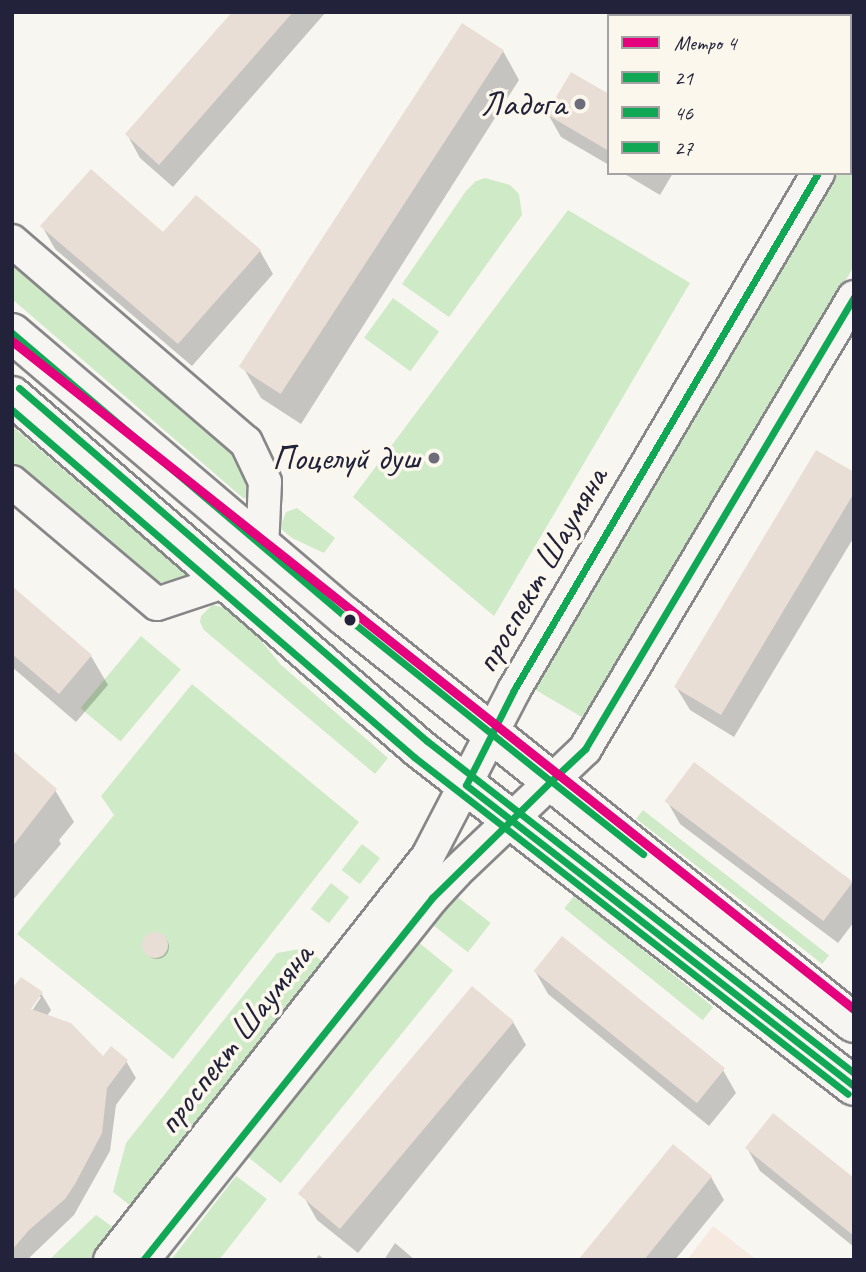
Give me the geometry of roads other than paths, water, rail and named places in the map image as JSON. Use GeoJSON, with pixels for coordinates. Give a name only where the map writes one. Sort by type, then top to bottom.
{"type":"FeatureCollection","features":[{"type":"Feature","properties":{"kind":"main road"},"geometry":{"type":"LineString","coordinates":[[12,333],[262,547],[491,734],[854,1023]]}},
{"type":"Feature","properties":{"kind":"main road"},"geometry":{"type":"LineString","coordinates":[[12,396],[229,580],[290,639],[466,785],[854,1086]]}},
{"type":"Feature","properties":{"kind":"street","name":"проспект Шаумяна"},"geometry":{"type":"LineString","coordinates":[[110,1260],[428,856],[491,734],[817,175]]}},
{"type":"Feature","properties":{"kind":"street"},"geometry":{"type":"LineString","coordinates":[[12,241],[246,442],[265,482],[262,547]]}},
{"type":"Feature","properties":{"kind":"street","name":"проспект Шаумяна"},"geometry":{"type":"LineString","coordinates":[[143,1260],[426,906],[456,872],[585,749],[854,297]]}},
{"type":"Feature","properties":{"kind":"street"},"geometry":{"type":"LineString","coordinates":[[12,482],[157,604],[229,580]]}},
{"type":"Feature","properties":{"kind":"metro line","name":"4"},"geometry":{"type":"LineString","coordinates":[[12,341],[854,1009]]}},
{"type":"Feature","properties":{"kind":"place","name":"Ладога"},"geometry":{"type":"Point","coordinates":[580,104]}},
{"type":"Feature","properties":{"kind":"place","name":"Поцелуй душ"},"geometry":{"type":"Point","coordinates":[434,458]}}]}
